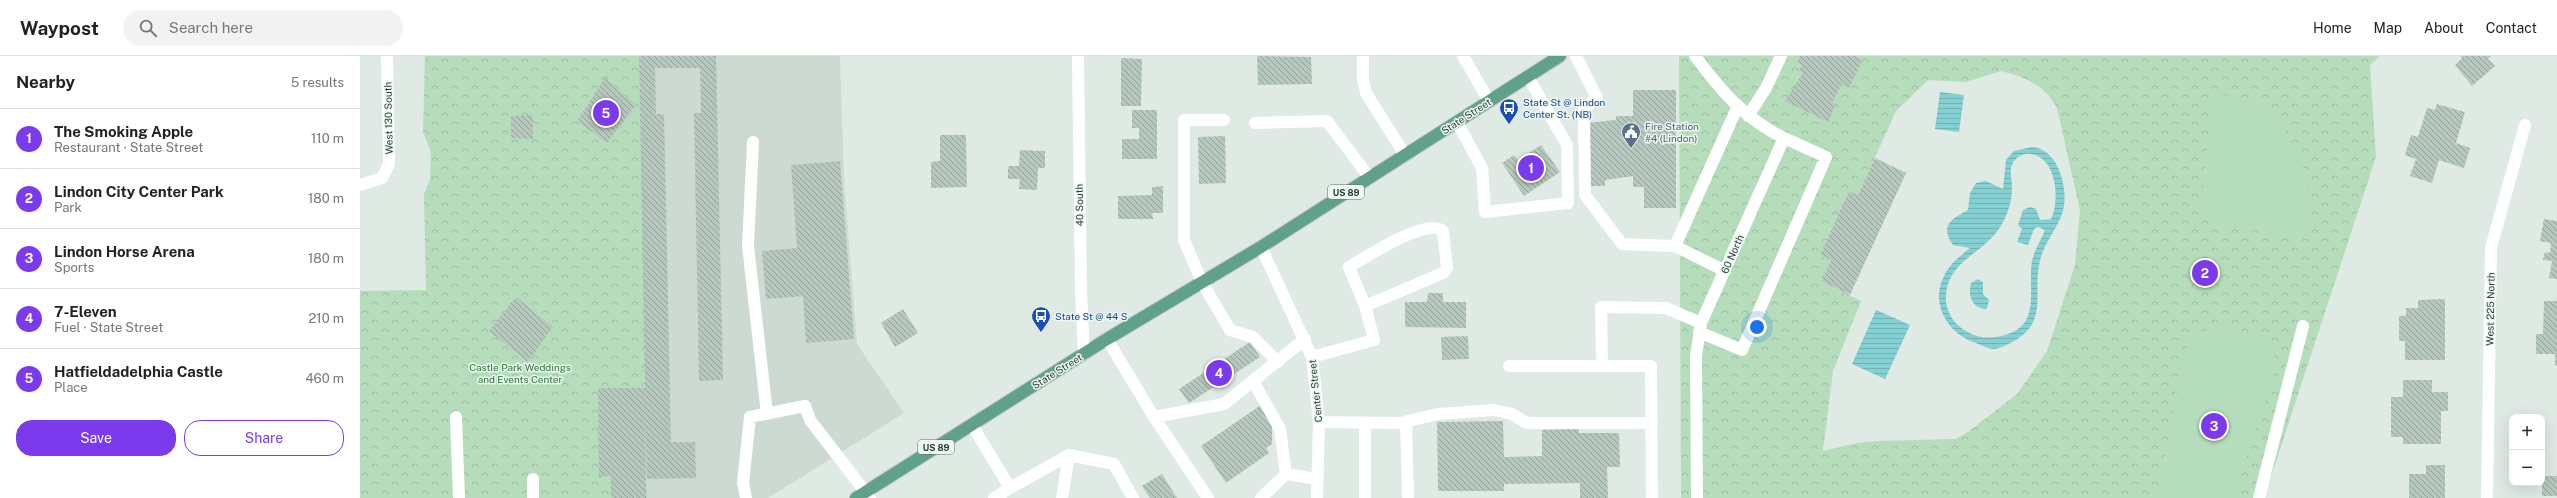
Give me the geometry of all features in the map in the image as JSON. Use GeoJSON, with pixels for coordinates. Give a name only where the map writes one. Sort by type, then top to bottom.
{"type":"FeatureCollection","features":[{"type":"Feature","properties":{"kind":"main road","name":"State Street"},"geometry":{"type":"LineString","coordinates":[[1405,155],[1558,57]]}},
{"type":"Feature","properties":{"kind":"main road","name":"US 89"},"geometry":{"type":"LineString","coordinates":[[1261,247],[1405,155]]}},
{"type":"Feature","properties":{"kind":"main road","name":"State Street"},"geometry":{"type":"LineString","coordinates":[[863,496],[1107,339],[1261,247]]}},
{"type":"Feature","properties":{"kind":"street","name":"West 130 South"},"geometry":{"type":"LineString","coordinates":[[360,185],[382,178],[388,164],[387,56]]}},
{"type":"Feature","properties":{"kind":"street","name":"40 South"},"geometry":{"type":"LineString","coordinates":[[1078,56],[1080,293],[1084,354]]}},
{"type":"Feature","properties":{"kind":"street"},"geometry":{"type":"LineString","coordinates":[[1363,56],[1366,94],[1405,155]]}},
{"type":"Feature","properties":{"kind":"street"},"geometry":{"type":"LineString","coordinates":[[1463,56],[1489,101]]}},
{"type":"Feature","properties":{"kind":"street"},"geometry":{"type":"LineString","coordinates":[[1576,56],[1597,98],[1584,109],[1585,195],[1622,244],[1675,246],[1725,271]]}},
{"type":"Feature","properties":{"kind":"street"},"geometry":{"type":"LineString","coordinates":[[1602,366],[1601,307],[1666,308],[1742,350],[1826,157],[1764,129],[1737,108],[1722,93],[1695,56]]}},
{"type":"Feature","properties":{"kind":"street"},"geometry":{"type":"LineString","coordinates":[[1748,116],[1766,88],[1781,56]]}},
{"type":"Feature","properties":{"kind":"street"},"geometry":{"type":"LineString","coordinates":[[1457,122],[1482,168],[1484,212],[1568,203],[1567,145],[1528,77]]}},
{"type":"Feature","properties":{"kind":"street"},"geometry":{"type":"LineString","coordinates":[[1675,246],[1737,108]]}},
{"type":"Feature","properties":{"kind":"street"},"geometry":{"type":"LineString","coordinates":[[1224,120],[1184,120],[1184,240],[1202,282],[1230,330],[1253,337],[1278,362]]}},
{"type":"Feature","properties":{"kind":"street"},"geometry":{"type":"LineString","coordinates":[[1255,123],[1327,121],[1369,178]]}},
{"type":"Feature","properties":{"kind":"street","name":"West 225 North"},"geometry":{"type":"LineString","coordinates":[[2487,498],[2491,248],[2525,125]]}},
{"type":"Feature","properties":{"kind":"street","name":"60 North"},"geometry":{"type":"LineString","coordinates":[[1697,498],[1696,356],[1700,327],[1784,138]]}},
{"type":"Feature","properties":{"kind":"street"},"geometry":{"type":"LineString","coordinates":[[753,142],[748,246],[768,414]]}},
{"type":"Feature","properties":{"kind":"street"},"geometry":{"type":"LineString","coordinates":[[1312,357],[1374,340],[1365,306],[1349,267],[1423,228],[1439,228],[1443,231],[1447,268],[1443,274],[1365,306]]}},
{"type":"Feature","properties":{"kind":"street","name":"Center Street"},"geometry":{"type":"LineString","coordinates":[[1261,247],[1306,339],[1312,357],[1319,422],[1317,498]]}},
{"type":"Feature","properties":{"kind":"street"},"geometry":{"type":"LineString","coordinates":[[2259,498],[2302,326]]}},
{"type":"Feature","properties":{"kind":"street"},"geometry":{"type":"LineString","coordinates":[[1107,339],[1154,417],[1208,498]]}},
{"type":"Feature","properties":{"kind":"street"},"geometry":{"type":"LineString","coordinates":[[1154,417],[1224,404],[1306,339]]}},
{"type":"Feature","properties":{"kind":"street"},"geometry":{"type":"LineString","coordinates":[[1509,366],[1651,366],[1652,498]]}},
{"type":"Feature","properties":{"kind":"street"},"geometry":{"type":"LineString","coordinates":[[1253,381],[1280,429],[1286,474]]}},
{"type":"Feature","properties":{"kind":"street"},"geometry":{"type":"LineString","coordinates":[[746,498],[743,483],[750,418],[804,406],[810,420],[863,496]]}},
{"type":"Feature","properties":{"kind":"street"},"geometry":{"type":"LineString","coordinates":[[1319,422],[1406,422],[1438,414],[1503,410],[1519,420],[1533,423],[1652,423]]}},
{"type":"Feature","properties":{"kind":"street"},"geometry":{"type":"LineString","coordinates":[[456,417],[459,498]]}},
{"type":"Feature","properties":{"kind":"street"},"geometry":{"type":"LineString","coordinates":[[1406,422],[1408,498]]}},
{"type":"Feature","properties":{"kind":"street"},"geometry":{"type":"LineString","coordinates":[[1364,498],[1365,423]]}},
{"type":"Feature","properties":{"kind":"street"},"geometry":{"type":"LineString","coordinates":[[972,425],[1010,488]]}},
{"type":"Feature","properties":{"kind":"street"},"geometry":{"type":"LineString","coordinates":[[1062,498],[1068,456]]}},
{"type":"Feature","properties":{"kind":"street"},"geometry":{"type":"LineString","coordinates":[[994,498],[1068,456],[1114,464],[1133,498]]}},
{"type":"Feature","properties":{"kind":"street"},"geometry":{"type":"LineString","coordinates":[[1286,474],[1317,479]]}},
{"type":"Feature","properties":{"kind":"street"},"geometry":{"type":"LineString","coordinates":[[1262,498],[1286,474]]}},
{"type":"Feature","properties":{"kind":"street"},"geometry":{"type":"LineString","coordinates":[[532,479],[533,498]]}},
{"type":"Feature","properties":{"kind":"shaded area"},"geometry":{"type":"Polygon","coordinates":[[[640,56],[840,56],[844,180],[857,344],[904,413],[768,498],[646,498],[640,56]]]}},
{"type":"Feature","properties":{"kind":"green space","name":"Castle Park Weddings and Events Center"},"geometry":{"type":"Polygon","coordinates":[[[425,56],[640,56],[647,498],[360,498],[360,291],[426,290],[424,194],[430,180],[431,152],[423,132],[425,56]]]}},
{"type":"Feature","properties":{"kind":"green space"},"geometry":{"type":"Polygon","coordinates":[[[1679,56],[2380,56],[2370,65],[2376,157],[2264,498],[1681,498],[1679,56]],[[2001,71],[1966,82],[1928,80],[1896,111],[1858,195],[1849,191],[1820,255],[1831,260],[1821,281],[1861,301],[1833,371],[1823,451],[1857,443],[1879,441],[1956,439],[1968,432],[2017,394],[2047,351],[2075,265],[2080,210],[2057,108],[2047,93],[2034,83],[2001,71]]]}},
{"type":"Feature","properties":{"kind":"green space"},"geometry":{"type":"Polygon","coordinates":[[[2212,94],[2241,97],[2257,101],[2264,103],[2273,110],[2298,154],[2303,167],[2309,207],[2306,239],[2200,219],[2212,94]]]}},
{"type":"Feature","properties":{"kind":"green space"},"geometry":{"type":"Polygon","coordinates":[[[2212,327],[2228,328],[2253,334],[2261,338],[2272,349],[2276,368],[2233,498],[2162,498],[2159,484],[2185,351],[2190,338],[2212,327]]]}},
{"type":"Feature","properties":{"kind":"water"},"geometry":{"type":"Polygon","coordinates":[[[1940,92],[1964,95],[1959,132],[1935,129],[1940,92]]]}},
{"type":"Feature","properties":{"kind":"water"},"geometry":{"type":"Polygon","coordinates":[[[2032,147],[2049,155],[2060,173],[2063,183],[2064,205],[2060,219],[2042,254],[2039,268],[2037,307],[2034,319],[2028,330],[2017,339],[1999,348],[1993,349],[1966,339],[1949,325],[1940,306],[1939,295],[1947,270],[1970,248],[1953,245],[1947,232],[1949,223],[1957,216],[1968,210],[1970,193],[1976,183],[1986,181],[2003,189],[2006,160],[2014,151],[2032,147]],[[2025,154],[2014,161],[2011,170],[2011,200],[2003,222],[1988,242],[1961,264],[1948,283],[1946,301],[1948,311],[1957,325],[1974,335],[1983,337],[2001,336],[2014,331],[2023,325],[2028,316],[2031,295],[2032,261],[2034,253],[2045,230],[2038,227],[2034,229],[2028,245],[2017,242],[2022,229],[2018,225],[2023,210],[2030,207],[2036,209],[2040,220],[2051,219],[2056,200],[2053,178],[2049,168],[2044,160],[2035,155],[2025,154]]]}},
{"type":"Feature","properties":{"kind":"water"},"geometry":{"type":"Polygon","coordinates":[[[1978,279],[1983,282],[1983,294],[1989,300],[1987,308],[1985,309],[1976,306],[1970,296],[1971,283],[1978,279]]]}},
{"type":"Feature","properties":{"kind":"water"},"geometry":{"type":"Polygon","coordinates":[[[1876,310],[1910,325],[1885,379],[1852,364],[1876,310]]]}},
{"type":"Feature","properties":{"kind":"building"},"geometry":{"type":"Polygon","coordinates":[[[639,56],[716,56],[723,380],[699,381],[694,113],[701,113],[700,68],[655,68],[656,114],[664,114],[671,442],[695,442],[696,478],[647,479],[645,406],[646,498],[611,498],[611,476],[599,477],[598,388],[645,388],[639,56]]]}},
{"type":"Feature","properties":{"kind":"building"},"geometry":{"type":"Polygon","coordinates":[[[1257,56],[1311,57],[1312,84],[1258,85],[1257,56]]]}},
{"type":"Feature","properties":{"kind":"building"},"geometry":{"type":"Polygon","coordinates":[[[1800,56],[1855,56],[1862,61],[1849,88],[1842,84],[1832,103],[1836,105],[1828,122],[1785,101],[1803,73],[1799,71],[1802,65],[1797,63],[1800,56]]]}},
{"type":"Feature","properties":{"kind":"building"},"geometry":{"type":"Polygon","coordinates":[[[2461,56],[2491,56],[2488,59],[2495,66],[2472,86],[2455,65],[2462,58],[2461,56]]]}},
{"type":"Feature","properties":{"kind":"building"},"geometry":{"type":"Polygon","coordinates":[[[1121,58],[1142,59],[1141,106],[1121,106],[1121,58]]]}},
{"type":"Feature","properties":{"kind":"building"},"geometry":{"type":"Polygon","coordinates":[[[605,78],[636,105],[607,143],[577,121],[605,78]]]}},
{"type":"Feature","properties":{"kind":"building","name":"Fire Station #4 (Lindon)"},"geometry":{"type":"Polygon","coordinates":[[[1633,90],[1676,90],[1676,208],[1644,208],[1644,187],[1633,187],[1633,176],[1605,180],[1605,186],[1586,186],[1586,123],[1616,120],[1616,116],[1633,116],[1633,90]]]}},
{"type":"Feature","properties":{"kind":"building"},"geometry":{"type":"Polygon","coordinates":[[[2437,104],[2465,112],[2456,143],[2470,148],[2464,168],[2439,160],[2432,183],[2410,176],[2416,159],[2405,155],[2411,135],[2418,137],[2427,108],[2435,110],[2437,104]]]}},
{"type":"Feature","properties":{"kind":"building"},"geometry":{"type":"Polygon","coordinates":[[[1132,110],[1157,110],[1157,159],[1122,159],[1122,139],[1139,139],[1139,128],[1132,128],[1132,110]]]}},
{"type":"Feature","properties":{"kind":"building"},"geometry":{"type":"Polygon","coordinates":[[[533,115],[533,139],[511,138],[511,116],[533,115]]]}},
{"type":"Feature","properties":{"kind":"building"},"geometry":{"type":"Polygon","coordinates":[[[940,135],[966,135],[967,187],[931,188],[931,162],[940,161],[940,135]]]}},
{"type":"Feature","properties":{"kind":"building"},"geometry":{"type":"Polygon","coordinates":[[[1225,136],[1226,183],[1199,184],[1198,137],[1225,136]]]}},
{"type":"Feature","properties":{"kind":"building"},"geometry":{"type":"Polygon","coordinates":[[[1541,145],[1560,172],[1524,196],[1502,163],[1514,155],[1518,160],[1541,145]]]}},
{"type":"Feature","properties":{"kind":"building"},"geometry":{"type":"Polygon","coordinates":[[[1020,150],[1045,151],[1045,168],[1038,168],[1037,190],[1019,189],[1020,179],[1008,179],[1008,166],[1019,166],[1020,150]]]}},
{"type":"Feature","properties":{"kind":"building"},"geometry":{"type":"Polygon","coordinates":[[[1875,158],[1906,173],[1850,295],[1821,281],[1831,260],[1820,255],[1849,191],[1858,195],[1875,158]]]}},
{"type":"Feature","properties":{"kind":"building"},"geometry":{"type":"Polygon","coordinates":[[[840,161],[854,339],[806,343],[803,296],[766,299],[762,251],[797,248],[791,165],[840,161]]]}},
{"type":"Feature","properties":{"kind":"building"},"geometry":{"type":"Polygon","coordinates":[[[1163,186],[1163,213],[1152,213],[1153,219],[1118,219],[1118,196],[1152,195],[1152,187],[1163,186]]]}},
{"type":"Feature","properties":{"kind":"building"},"geometry":{"type":"Polygon","coordinates":[[[2544,219],[2557,221],[2557,279],[2549,278],[2552,261],[2543,260],[2545,252],[2550,253],[2551,243],[2540,241],[2544,219]]]}},
{"type":"Feature","properties":{"kind":"building"},"geometry":{"type":"Polygon","coordinates":[[[1428,293],[1443,293],[1443,302],[1466,302],[1466,328],[1405,327],[1405,302],[1427,302],[1428,293]]]}},
{"type":"Feature","properties":{"kind":"building"},"geometry":{"type":"Polygon","coordinates":[[[516,297],[553,327],[528,362],[489,331],[516,297]]]}},
{"type":"Feature","properties":{"kind":"building"},"geometry":{"type":"Polygon","coordinates":[[[2445,299],[2445,360],[2405,360],[2405,341],[2399,341],[2399,316],[2406,316],[2406,308],[2418,308],[2418,300],[2445,299]]]}},
{"type":"Feature","properties":{"kind":"building"},"geometry":{"type":"Polygon","coordinates":[[[2544,301],[2557,301],[2557,366],[2555,366],[2555,354],[2536,354],[2536,334],[2543,334],[2544,301]]]}},
{"type":"Feature","properties":{"kind":"building"},"geometry":{"type":"Polygon","coordinates":[[[903,309],[918,333],[895,347],[881,323],[903,309]]]}},
{"type":"Feature","properties":{"kind":"building"},"geometry":{"type":"Polygon","coordinates":[[[1468,336],[1469,359],[1442,360],[1441,337],[1468,336]]]}},
{"type":"Feature","properties":{"kind":"building"},"geometry":{"type":"Polygon","coordinates":[[[1250,342],[1260,357],[1189,403],[1179,389],[1250,342]]]}},
{"type":"Feature","properties":{"kind":"building"},"geometry":{"type":"Polygon","coordinates":[[[2403,380],[2432,380],[2432,392],[2448,392],[2448,411],[2441,411],[2441,444],[2403,444],[2403,437],[2391,437],[2391,397],[2403,397],[2403,380]]]}},
{"type":"Feature","properties":{"kind":"building"},"geometry":{"type":"Polygon","coordinates":[[[1261,405],[1272,421],[1272,444],[1266,448],[1269,453],[1226,483],[1201,446],[1261,405]]]}},
{"type":"Feature","properties":{"kind":"building"},"geometry":{"type":"Polygon","coordinates":[[[1503,421],[1504,457],[1542,456],[1542,430],[1579,429],[1579,433],[1619,433],[1620,467],[1607,467],[1608,498],[1580,498],[1580,483],[1504,484],[1504,491],[1438,491],[1437,422],[1503,421]]]}},
{"type":"Feature","properties":{"kind":"building"},"geometry":{"type":"Polygon","coordinates":[[[2426,465],[2445,465],[2445,498],[2409,498],[2409,474],[2426,474],[2426,465]]]}},
{"type":"Feature","properties":{"kind":"building"},"geometry":{"type":"Polygon","coordinates":[[[1162,474],[1177,498],[1150,498],[1142,486],[1162,474]]]}},
{"type":"Feature","properties":{"kind":"building"},"geometry":{"type":"Polygon","coordinates":[[[2545,476],[2557,476],[2557,496],[2542,496],[2542,486],[2545,486],[2545,476]]]}},
{"type":"Feature","properties":{"kind":"place","name":"Hatfieldadelphia Castle"},"geometry":{"type":"Point","coordinates":[606,113]}},
{"type":"Feature","properties":{"kind":"place","name":"State St @ Lindon Center St. (NB)"},"geometry":{"type":"Point","coordinates":[1509,125]}},
{"type":"Feature","properties":{"kind":"place","name":"Fire Station #4 (Lindon)"},"geometry":{"type":"Point","coordinates":[1631,149]}},
{"type":"Feature","properties":{"kind":"place","name":"The Smoking Apple"},"geometry":{"type":"Point","coordinates":[1531,168]}},
{"type":"Feature","properties":{"kind":"place","name":"Lindon City Center Park"},"geometry":{"type":"Point","coordinates":[2205,273]}},
{"type":"Feature","properties":{"kind":"place","name":"State St @ 44 S"},"geometry":{"type":"Point","coordinates":[1041,333]}},
{"type":"Feature","properties":{"kind":"place","name":"7-Eleven"},"geometry":{"type":"Point","coordinates":[1219,373]}},
{"type":"Feature","properties":{"kind":"place","name":"Lindon Horse Arena"},"geometry":{"type":"Point","coordinates":[2214,426]}}]}
